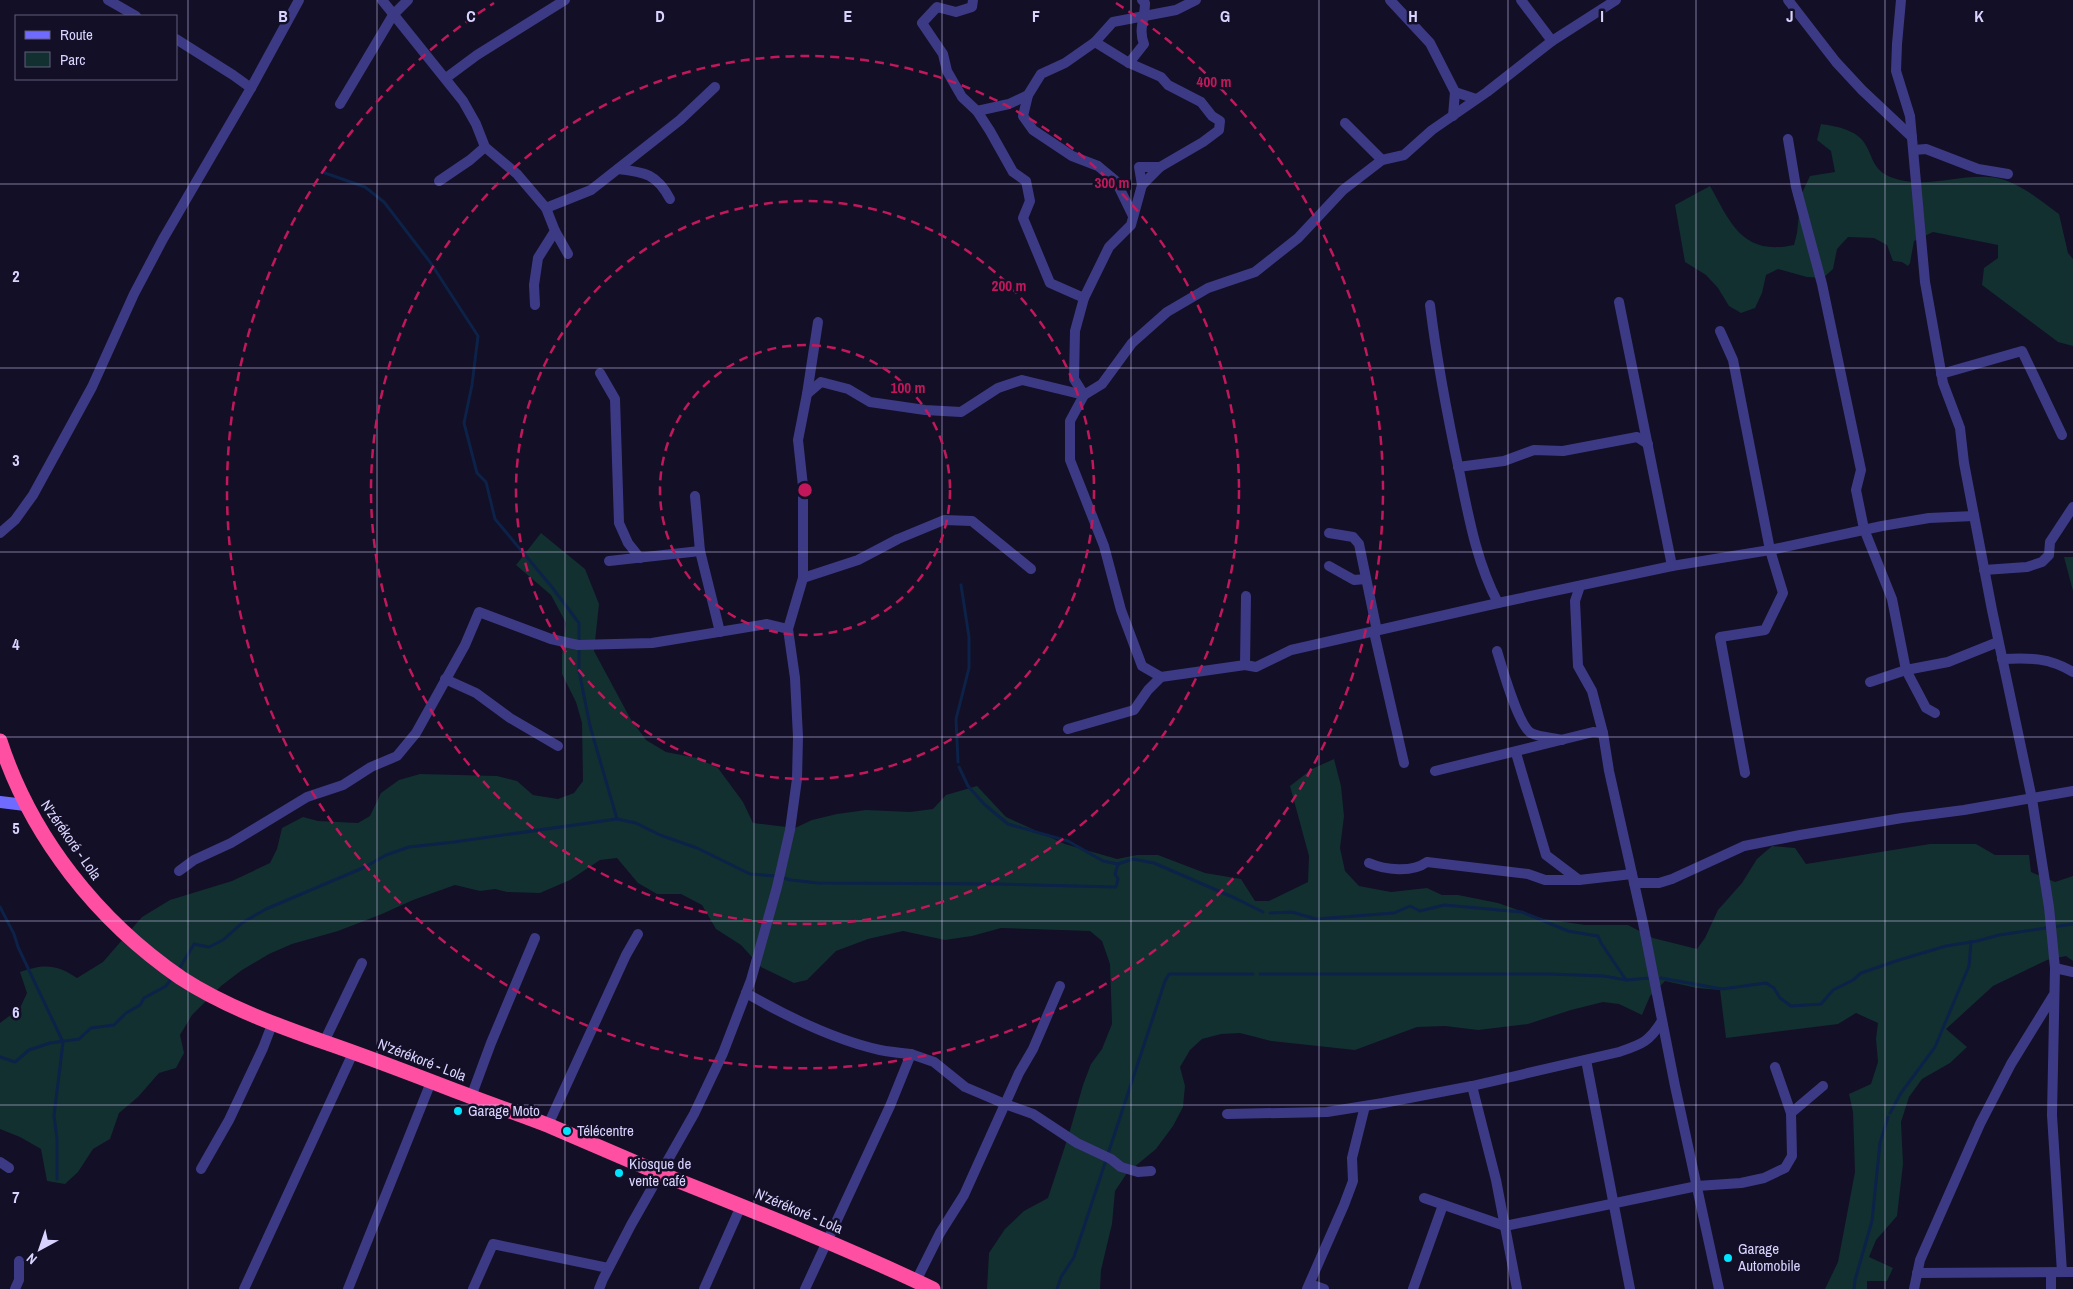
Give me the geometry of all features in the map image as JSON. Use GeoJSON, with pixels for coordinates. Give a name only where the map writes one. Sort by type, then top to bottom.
{"type":"FeatureCollection","features":[{"type":"Feature","properties":{"kind":"highway","name":"N'zérékoré - Lola"},"geometry":{"type":"LineString","coordinates":[[0,741],[25,805],[77,883],[116,924],[183,979],[209,994],[273,1022],[548,1125],[933,1289]]}},
{"type":"Feature","properties":{"kind":"street"},"geometry":{"type":"LineString","coordinates":[[108,0],[134,15]]}},
{"type":"Feature","properties":{"kind":"street"},"geometry":{"type":"LineString","coordinates":[[0,533],[20,514],[32,495],[92,388],[134,294],[163,239],[251,88],[299,0]]}},
{"type":"Feature","properties":{"kind":"street"},"geometry":{"type":"LineString","coordinates":[[382,0],[393,16],[463,100],[476,124],[485,147],[517,174],[546,208],[555,231],[568,254]]}},
{"type":"Feature","properties":{"kind":"street"},"geometry":{"type":"LineString","coordinates":[[340,104],[393,16],[408,0]]}},
{"type":"Feature","properties":{"kind":"street"},"geometry":{"type":"LineString","coordinates":[[446,78],[477,55],[565,0]]}},
{"type":"Feature","properties":{"kind":"street"},"geometry":{"type":"LineString","coordinates":[[956,12],[959,0]]}},
{"type":"Feature","properties":{"kind":"street"},"geometry":{"type":"LineString","coordinates":[[973,0],[972,7],[956,12],[937,7],[922,24],[943,54],[947,71],[962,97],[990,131],[1012,172],[1026,181],[1030,201],[1023,218],[1050,283],[1084,298]]}},
{"type":"Feature","properties":{"kind":"street"},"geometry":{"type":"LineString","coordinates":[[1129,63],[1144,44],[1140,34],[1145,15],[1145,4],[1142,0]]}},
{"type":"Feature","properties":{"kind":"street"},"geometry":{"type":"LineString","coordinates":[[1134,216],[1125,202],[1116,181],[1098,166],[1072,156],[1033,130],[1023,116],[1028,94],[1041,74],[1065,63],[1095,42],[1113,22],[1176,10],[1196,0]]}},
{"type":"Feature","properties":{"kind":"street"},"geometry":{"type":"LineString","coordinates":[[1390,0],[1430,43],[1455,92],[1453,116]]}},
{"type":"Feature","properties":{"kind":"street"},"geometry":{"type":"LineString","coordinates":[[1521,0],[1552,41]]}},
{"type":"Feature","properties":{"kind":"street"},"geometry":{"type":"LineString","coordinates":[[1161,677],[1142,666],[1121,610],[1104,546],[1070,460],[1070,421],[1084,395],[1102,384],[1132,343],[1167,312],[1208,288],[1256,272],[1298,238],[1343,190],[1382,160],[1404,155],[1432,130],[1552,41],[1616,0]]}},
{"type":"Feature","properties":{"kind":"street"},"geometry":{"type":"LineString","coordinates":[[1788,0],[1836,62],[1862,90],[1912,137]]}},
{"type":"Feature","properties":{"kind":"street"},"geometry":{"type":"LineString","coordinates":[[1901,0],[1896,71],[1910,116],[1925,282],[1941,374],[1960,428],[1984,570],[2032,799],[2049,906],[2055,968],[2052,1115],[2068,1272],[1917,1274]]}},
{"type":"Feature","properties":{"kind":"street"},"geometry":{"type":"LineString","coordinates":[[178,40],[251,88]]}},
{"type":"Feature","properties":{"kind":"street"},"geometry":{"type":"LineString","coordinates":[[1095,42],[1129,63],[1160,77],[1168,85],[1201,102],[1212,116],[1220,121],[1219,130],[1203,142],[1160,167],[1142,185]]}},
{"type":"Feature","properties":{"kind":"street"},"geometry":{"type":"LineString","coordinates":[[546,208],[590,190],[680,120],[715,87]]}},
{"type":"Feature","properties":{"kind":"street"},"geometry":{"type":"LineString","coordinates":[[1455,92],[1476,99]]}},
{"type":"Feature","properties":{"kind":"street"},"geometry":{"type":"LineString","coordinates":[[976,112],[1008,104],[1028,94]]}},
{"type":"Feature","properties":{"kind":"street"},"geometry":{"type":"LineString","coordinates":[[1345,123],[1382,160]]}},
{"type":"Feature","properties":{"kind":"street"},"geometry":{"type":"LineString","coordinates":[[1788,139],[1796,187],[1822,284],[1861,470],[1856,490],[1864,529],[1892,599],[1906,670],[1926,708],[1935,713]]}},
{"type":"Feature","properties":{"kind":"street"},"geometry":{"type":"LineString","coordinates":[[440,181],[485,147]]}},
{"type":"Feature","properties":{"kind":"street"},"geometry":{"type":"LineString","coordinates":[[1914,150],[1926,149],[1978,169],[2008,174]]}},
{"type":"Feature","properties":{"kind":"street"},"geometry":{"type":"LineString","coordinates":[[1084,395],[1074,379],[1075,331],[1084,298],[1109,247],[1131,225],[1142,185],[1139,166],[1160,167]]}},
{"type":"Feature","properties":{"kind":"street"},"geometry":{"type":"LineString","coordinates":[[618,169],[636,171],[653,177],[663,186],[670,198]]}},
{"type":"Feature","properties":{"kind":"street"},"geometry":{"type":"LineString","coordinates":[[535,306],[534,285],[538,258],[555,231]]}},
{"type":"Feature","properties":{"kind":"street"},"geometry":{"type":"LineString","coordinates":[[1619,302],[1672,566]]}},
{"type":"Feature","properties":{"kind":"street"},"geometry":{"type":"LineString","coordinates":[[1430,305],[1436,356],[1476,550],[1490,588],[1498,603]]}},
{"type":"Feature","properties":{"kind":"street"},"geometry":{"type":"LineString","coordinates":[[600,1289],[608,1268],[659,1173],[698,1106],[723,1053],[746,993],[781,870],[790,830],[797,779],[798,737],[795,678],[788,629],[803,578],[802,486],[798,440],[818,322]]}},
{"type":"Feature","properties":{"kind":"street"},"geometry":{"type":"LineString","coordinates":[[1720,331],[1733,360],[1770,550],[1783,593],[1764,630],[1720,637],[1745,773]]}},
{"type":"Feature","properties":{"kind":"street"},"geometry":{"type":"LineString","coordinates":[[1941,374],[2022,351],[2062,435]]}},
{"type":"Feature","properties":{"kind":"street"},"geometry":{"type":"LineString","coordinates":[[600,373],[615,399],[619,523],[628,543],[640,558]]}},
{"type":"Feature","properties":{"kind":"street"},"geometry":{"type":"LineString","coordinates":[[807,394],[821,382],[848,389],[870,402],[926,410],[961,412],[998,388],[1022,380],[1084,395]]}},
{"type":"Feature","properties":{"kind":"street"},"geometry":{"type":"LineString","coordinates":[[1458,467],[1504,461],[1534,450],[1563,451],[1637,437],[1648,444]]}},
{"type":"Feature","properties":{"kind":"street"},"geometry":{"type":"LineString","coordinates":[[695,496],[700,551],[720,632]]}},
{"type":"Feature","properties":{"kind":"street"},"geometry":{"type":"LineString","coordinates":[[1984,570],[2027,567],[2042,562],[2049,555],[2050,542],[2073,507]]}},
{"type":"Feature","properties":{"kind":"street"},"geometry":{"type":"LineString","coordinates":[[1068,729],[1134,710],[1148,690],[1161,677],[1246,665],[1256,667],[1291,650],[1672,566],[1770,550],[1864,529],[1929,518],[1974,516]]}},
{"type":"Feature","properties":{"kind":"street"},"geometry":{"type":"LineString","coordinates":[[803,578],[858,560],[898,539],[944,520],[972,521],[1031,569]]}},
{"type":"Feature","properties":{"kind":"street"},"geometry":{"type":"LineString","coordinates":[[1329,533],[1352,537],[1359,544],[1404,763]]}},
{"type":"Feature","properties":{"kind":"street"},"geometry":{"type":"LineString","coordinates":[[609,561],[700,551]]}},
{"type":"Feature","properties":{"kind":"street"},"geometry":{"type":"LineString","coordinates":[[1329,566],[1354,580],[1366,579]]}},
{"type":"Feature","properties":{"kind":"street"},"geometry":{"type":"LineString","coordinates":[[1580,586],[1575,601],[1578,666],[1592,691],[1603,733],[1609,771],[1719,1289]]}},
{"type":"Feature","properties":{"kind":"street"},"geometry":{"type":"LineString","coordinates":[[1246,596],[1246,665]]}},
{"type":"Feature","properties":{"kind":"street"},"geometry":{"type":"LineString","coordinates":[[179,871],[194,860],[231,843],[307,797],[343,784],[372,767],[397,756],[416,733],[465,645],[479,612],[551,639],[578,645],[652,643],[767,624],[788,629]]}},
{"type":"Feature","properties":{"kind":"street"},"geometry":{"type":"LineString","coordinates":[[1870,682],[1906,670],[1948,662],[1998,642]]}},
{"type":"Feature","properties":{"kind":"street"},"geometry":{"type":"LineString","coordinates":[[1497,651],[1509,690],[1525,726],[1531,733],[1563,740]]}},
{"type":"Feature","properties":{"kind":"street"},"geometry":{"type":"LineString","coordinates":[[2002,659],[2035,658],[2060,664],[2073,672]]}},
{"type":"Feature","properties":{"kind":"street"},"geometry":{"type":"LineString","coordinates":[[445,679],[476,693],[510,718],[558,746]]}},
{"type":"Feature","properties":{"kind":"street"},"geometry":{"type":"LineString","coordinates":[[1435,771],[1516,753],[1593,732],[1603,733]]}},
{"type":"Feature","properties":{"kind":"street"},"geometry":{"type":"LineString","coordinates":[[1516,753],[1546,855],[1579,880]]}},
{"type":"Feature","properties":{"kind":"street"},"geometry":{"type":"LineString","coordinates":[[1369,863],[1382,869],[1419,867],[1427,862],[1528,874],[1545,880],[1633,879],[1659,883],[1744,846],[1753,844],[2073,791]]}},
{"type":"Feature","properties":{"kind":"street"},"geometry":{"type":"LineString","coordinates":[[0,802],[25,805]]}},
{"type":"Feature","properties":{"kind":"street"},"geometry":{"type":"LineString","coordinates":[[548,1125],[626,955],[638,934]]}},
{"type":"Feature","properties":{"kind":"street"},"geometry":{"type":"LineString","coordinates":[[471,1096],[490,1043],[535,938]]}},
{"type":"Feature","properties":{"kind":"street"},"geometry":{"type":"LineString","coordinates":[[324,1042],[362,963]]}},
{"type":"Feature","properties":{"kind":"street"},"geometry":{"type":"LineString","coordinates":[[2055,968],[2073,972]]}},
{"type":"Feature","properties":{"kind":"street"},"geometry":{"type":"LineString","coordinates":[[916,1281],[940,1234],[964,1195],[1019,1073],[1033,1049],[1060,986]]}},
{"type":"Feature","properties":{"kind":"street"},"geometry":{"type":"LineString","coordinates":[[746,993],[770,1007],[838,1037],[880,1050],[911,1054],[934,1062],[965,1087],[1034,1114],[1078,1143],[1121,1167],[1138,1172],[1151,1172]]}},
{"type":"Feature","properties":{"kind":"street"},"geometry":{"type":"LineString","coordinates":[[1914,1289],[1920,1260],[1980,1124],[2011,1064],[2054,995]]}},
{"type":"Feature","properties":{"kind":"street"},"geometry":{"type":"LineString","coordinates":[[1227,1114],[1326,1112],[1472,1086],[1586,1060],[1641,1044],[1653,1036],[1662,1021]]}},
{"type":"Feature","properties":{"kind":"street"},"geometry":{"type":"LineString","coordinates":[[201,1169],[229,1120],[263,1048],[273,1022]]}},
{"type":"Feature","properties":{"kind":"street"},"geometry":{"type":"LineString","coordinates":[[244,1289],[354,1053]]}},
{"type":"Feature","properties":{"kind":"street"},"geometry":{"type":"LineString","coordinates":[[805,1289],[890,1106],[911,1054]]}},
{"type":"Feature","properties":{"kind":"street"},"geometry":{"type":"LineString","coordinates":[[1586,1060],[1630,1289]]}},
{"type":"Feature","properties":{"kind":"street"},"geometry":{"type":"LineString","coordinates":[[1424,1198],[1505,1226],[1697,1186],[1741,1183],[1764,1178],[1784,1168],[1792,1156],[1791,1113],[1775,1067]]}},
{"type":"Feature","properties":{"kind":"street"},"geometry":{"type":"LineString","coordinates":[[348,1289],[431,1082]]}},
{"type":"Feature","properties":{"kind":"street"},"geometry":{"type":"LineString","coordinates":[[1472,1086],[1496,1180],[1517,1289]]}},
{"type":"Feature","properties":{"kind":"street"},"geometry":{"type":"LineString","coordinates":[[1791,1113],[1823,1086]]}},
{"type":"Feature","properties":{"kind":"street"},"geometry":{"type":"LineString","coordinates":[[1324,1289],[1309,1287],[1353,1180],[1352,1158],[1365,1106]]}},
{"type":"Feature","properties":{"kind":"street"},"geometry":{"type":"LineString","coordinates":[[1413,1289],[1443,1205]]}},
{"type":"Feature","properties":{"kind":"street"},"geometry":{"type":"LineString","coordinates":[[704,1289],[741,1206]]}},
{"type":"Feature","properties":{"kind":"street"},"geometry":{"type":"LineString","coordinates":[[473,1289],[493,1244],[608,1268]]}},
{"type":"Feature","properties":{"kind":"street"},"geometry":{"type":"LineString","coordinates":[[15,1289],[20,1280],[19,1261]]}},
{"type":"Feature","properties":{"kind":"street"},"geometry":{"type":"LineString","coordinates":[[2051,1273],[2051,1289]]}},
{"type":"Feature","properties":{"kind":"green space"},"geometry":{"type":"Polygon","coordinates":[[[1821,124],[1844,129],[1859,137],[1867,147],[1877,167],[1893,178],[1905,181],[1929,182],[1976,177],[1998,178],[2026,190],[2059,214],[2068,253],[2073,259],[2073,346],[2058,342],[1982,285],[1984,268],[1998,258],[1998,245],[1933,232],[1914,241],[1908,266],[1902,262],[1893,261],[1887,245],[1874,238],[1848,237],[1837,249],[1833,269],[1823,278],[1807,277],[1778,269],[1766,275],[1762,293],[1755,308],[1741,313],[1729,306],[1718,288],[1706,275],[1685,262],[1675,205],[1710,186],[1732,224],[1741,234],[1762,246],[1794,245],[1801,195],[1810,176],[1835,172],[1831,151],[1817,140],[1821,124]]]}},
{"type":"Feature","properties":{"kind":"green space"},"geometry":{"type":"Polygon","coordinates":[[[541,533],[585,569],[599,604],[594,651],[630,718],[646,740],[666,752],[697,758],[718,768],[743,802],[753,823],[795,828],[812,820],[866,810],[910,812],[933,809],[946,795],[977,786],[1006,817],[1065,844],[1117,859],[1137,855],[1158,855],[1205,873],[1241,879],[1255,901],[1269,901],[1308,882],[1309,856],[1290,786],[1312,769],[1334,759],[1341,786],[1344,816],[1340,848],[1345,871],[1359,886],[1391,892],[1427,888],[1442,895],[1458,895],[1498,903],[1544,919],[1585,925],[1628,925],[1653,938],[1697,949],[1705,938],[1718,910],[1742,883],[1757,859],[1772,846],[1795,848],[1806,864],[1930,844],[1976,844],[1995,855],[2029,855],[2031,872],[2055,882],[2073,876],[2073,961],[2066,956],[2047,960],[1993,986],[1946,1029],[1967,1047],[1950,1063],[1922,1079],[1909,1097],[1901,1122],[1903,1164],[1897,1216],[1876,1240],[1869,1257],[1893,1268],[1887,1281],[1867,1281],[1867,1289],[1825,1289],[1838,1262],[1855,1172],[1853,1112],[1849,1094],[1871,1084],[1878,1062],[1876,1039],[1878,1023],[1856,1013],[1838,1024],[1726,1038],[1720,990],[1697,988],[1665,981],[1650,996],[1642,1015],[1619,1004],[1603,1002],[1528,1024],[1478,1030],[1445,1026],[1417,1027],[1355,1050],[1271,1041],[1240,1033],[1221,1034],[1202,1039],[1190,1050],[1180,1067],[1185,1086],[1183,1107],[1173,1126],[1156,1149],[1127,1173],[1115,1191],[1112,1224],[1101,1270],[1100,1289],[987,1289],[989,1253],[1005,1229],[1024,1211],[1048,1198],[1083,1085],[1091,1064],[1102,1049],[1112,1024],[1110,964],[1102,941],[1090,931],[1001,928],[972,936],[945,940],[903,931],[868,939],[836,951],[807,980],[794,983],[761,967],[741,945],[716,929],[702,905],[681,894],[657,894],[638,883],[617,858],[600,860],[570,880],[540,893],[507,892],[495,889],[480,891],[455,885],[338,931],[292,944],[269,954],[242,970],[221,986],[192,1015],[180,1035],[184,1053],[176,1068],[159,1073],[138,1097],[119,1113],[110,1139],[93,1149],[78,1172],[65,1184],[47,1181],[41,1149],[20,1137],[0,1129],[0,1023],[20,1008],[27,993],[20,972],[50,967],[63,970],[77,978],[103,962],[142,917],[170,900],[232,881],[270,863],[277,849],[282,828],[303,817],[318,821],[358,823],[370,816],[381,793],[399,780],[420,774],[497,776],[517,781],[533,795],[558,799],[574,793],[583,781],[582,723],[576,702],[562,674],[566,623],[551,595],[516,565],[541,533]]]}},
{"type":"Feature","properties":{"kind":"green space"},"geometry":{"type":"Polygon","coordinates":[[[2064,557],[2073,557],[2073,591],[2064,557]]]}},
{"type":"Feature","properties":{"kind":"waterway"},"geometry":{"type":"LineString","coordinates":[[325,173],[365,187],[384,202],[430,262],[478,336],[472,385],[464,423],[477,473],[486,482],[495,519],[579,623],[579,671],[590,726],[617,819]]}},
{"type":"Feature","properties":{"kind":"waterway"},"geometry":{"type":"LineString","coordinates":[[958,762],[956,719],[969,668],[969,637],[961,585]]}},
{"type":"Feature","properties":{"kind":"waterway"},"geometry":{"type":"LineString","coordinates":[[959,767],[968,786],[984,804],[1008,824],[1068,841],[1103,861],[1118,864],[1133,859],[1154,863],[1263,912]]}},
{"type":"Feature","properties":{"kind":"waterway"},"geometry":{"type":"LineString","coordinates":[[178,971],[194,944],[209,947],[223,940],[242,923],[266,909],[365,867],[386,855],[409,847],[617,819],[636,823],[660,835],[697,848],[750,874],[818,883],[1116,887],[1118,879],[1115,874],[1118,864]]}},
{"type":"Feature","properties":{"kind":"waterway"},"geometry":{"type":"LineString","coordinates":[[1270,913],[1292,912],[1316,919],[1394,913],[1410,906],[1420,911],[1444,905],[1522,912],[1568,931],[1598,936],[1626,980],[1650,978]]}},
{"type":"Feature","properties":{"kind":"waterway"},"geometry":{"type":"LineString","coordinates":[[0,907],[63,1042],[54,1116],[57,1139],[57,1179]]}},
{"type":"Feature","properties":{"kind":"waterway"},"geometry":{"type":"LineString","coordinates":[[1661,978],[1722,989],[1766,983],[1774,988],[1780,998],[1791,1006],[1821,1004],[1833,990],[1853,980],[1861,973],[1899,960],[1946,946],[1999,935],[2073,924]]}},
{"type":"Feature","properties":{"kind":"waterway"},"geometry":{"type":"LineString","coordinates":[[1890,1113],[1901,1093],[1935,1047],[1969,966],[1971,942]]}},
{"type":"Feature","properties":{"kind":"waterway"},"geometry":{"type":"LineString","coordinates":[[1057,1289],[1061,1277],[1074,1257],[1165,981],[1169,974],[1253,974]]}},
{"type":"Feature","properties":{"kind":"waterway"},"geometry":{"type":"LineString","coordinates":[[1260,974],[1550,974],[1604,976],[1626,980]]}},
{"type":"Feature","properties":{"kind":"waterway"},"geometry":{"type":"LineString","coordinates":[[0,1057],[15,1062],[29,1050],[50,1043],[79,1039],[91,1028],[114,1025],[126,1013],[140,1005],[144,998],[166,986],[172,978]]}},
{"type":"Feature","properties":{"kind":"waterway"},"geometry":{"type":"LineString","coordinates":[[1854,1289],[1872,1221],[1880,1143],[1888,1117]]}},
{"type":"Feature","properties":{"kind":"place","name":"Garage Moto"},"geometry":{"type":"Point","coordinates":[458,1111]}},
{"type":"Feature","properties":{"kind":"place","name":"Télécentre"},"geometry":{"type":"Point","coordinates":[567,1131]}},
{"type":"Feature","properties":{"kind":"place","name":"Kiosque de vente café"},"geometry":{"type":"Point","coordinates":[619,1173]}},
{"type":"Feature","properties":{"kind":"place","name":"Garage Automobile"},"geometry":{"type":"Point","coordinates":[1728,1258]}}]}
